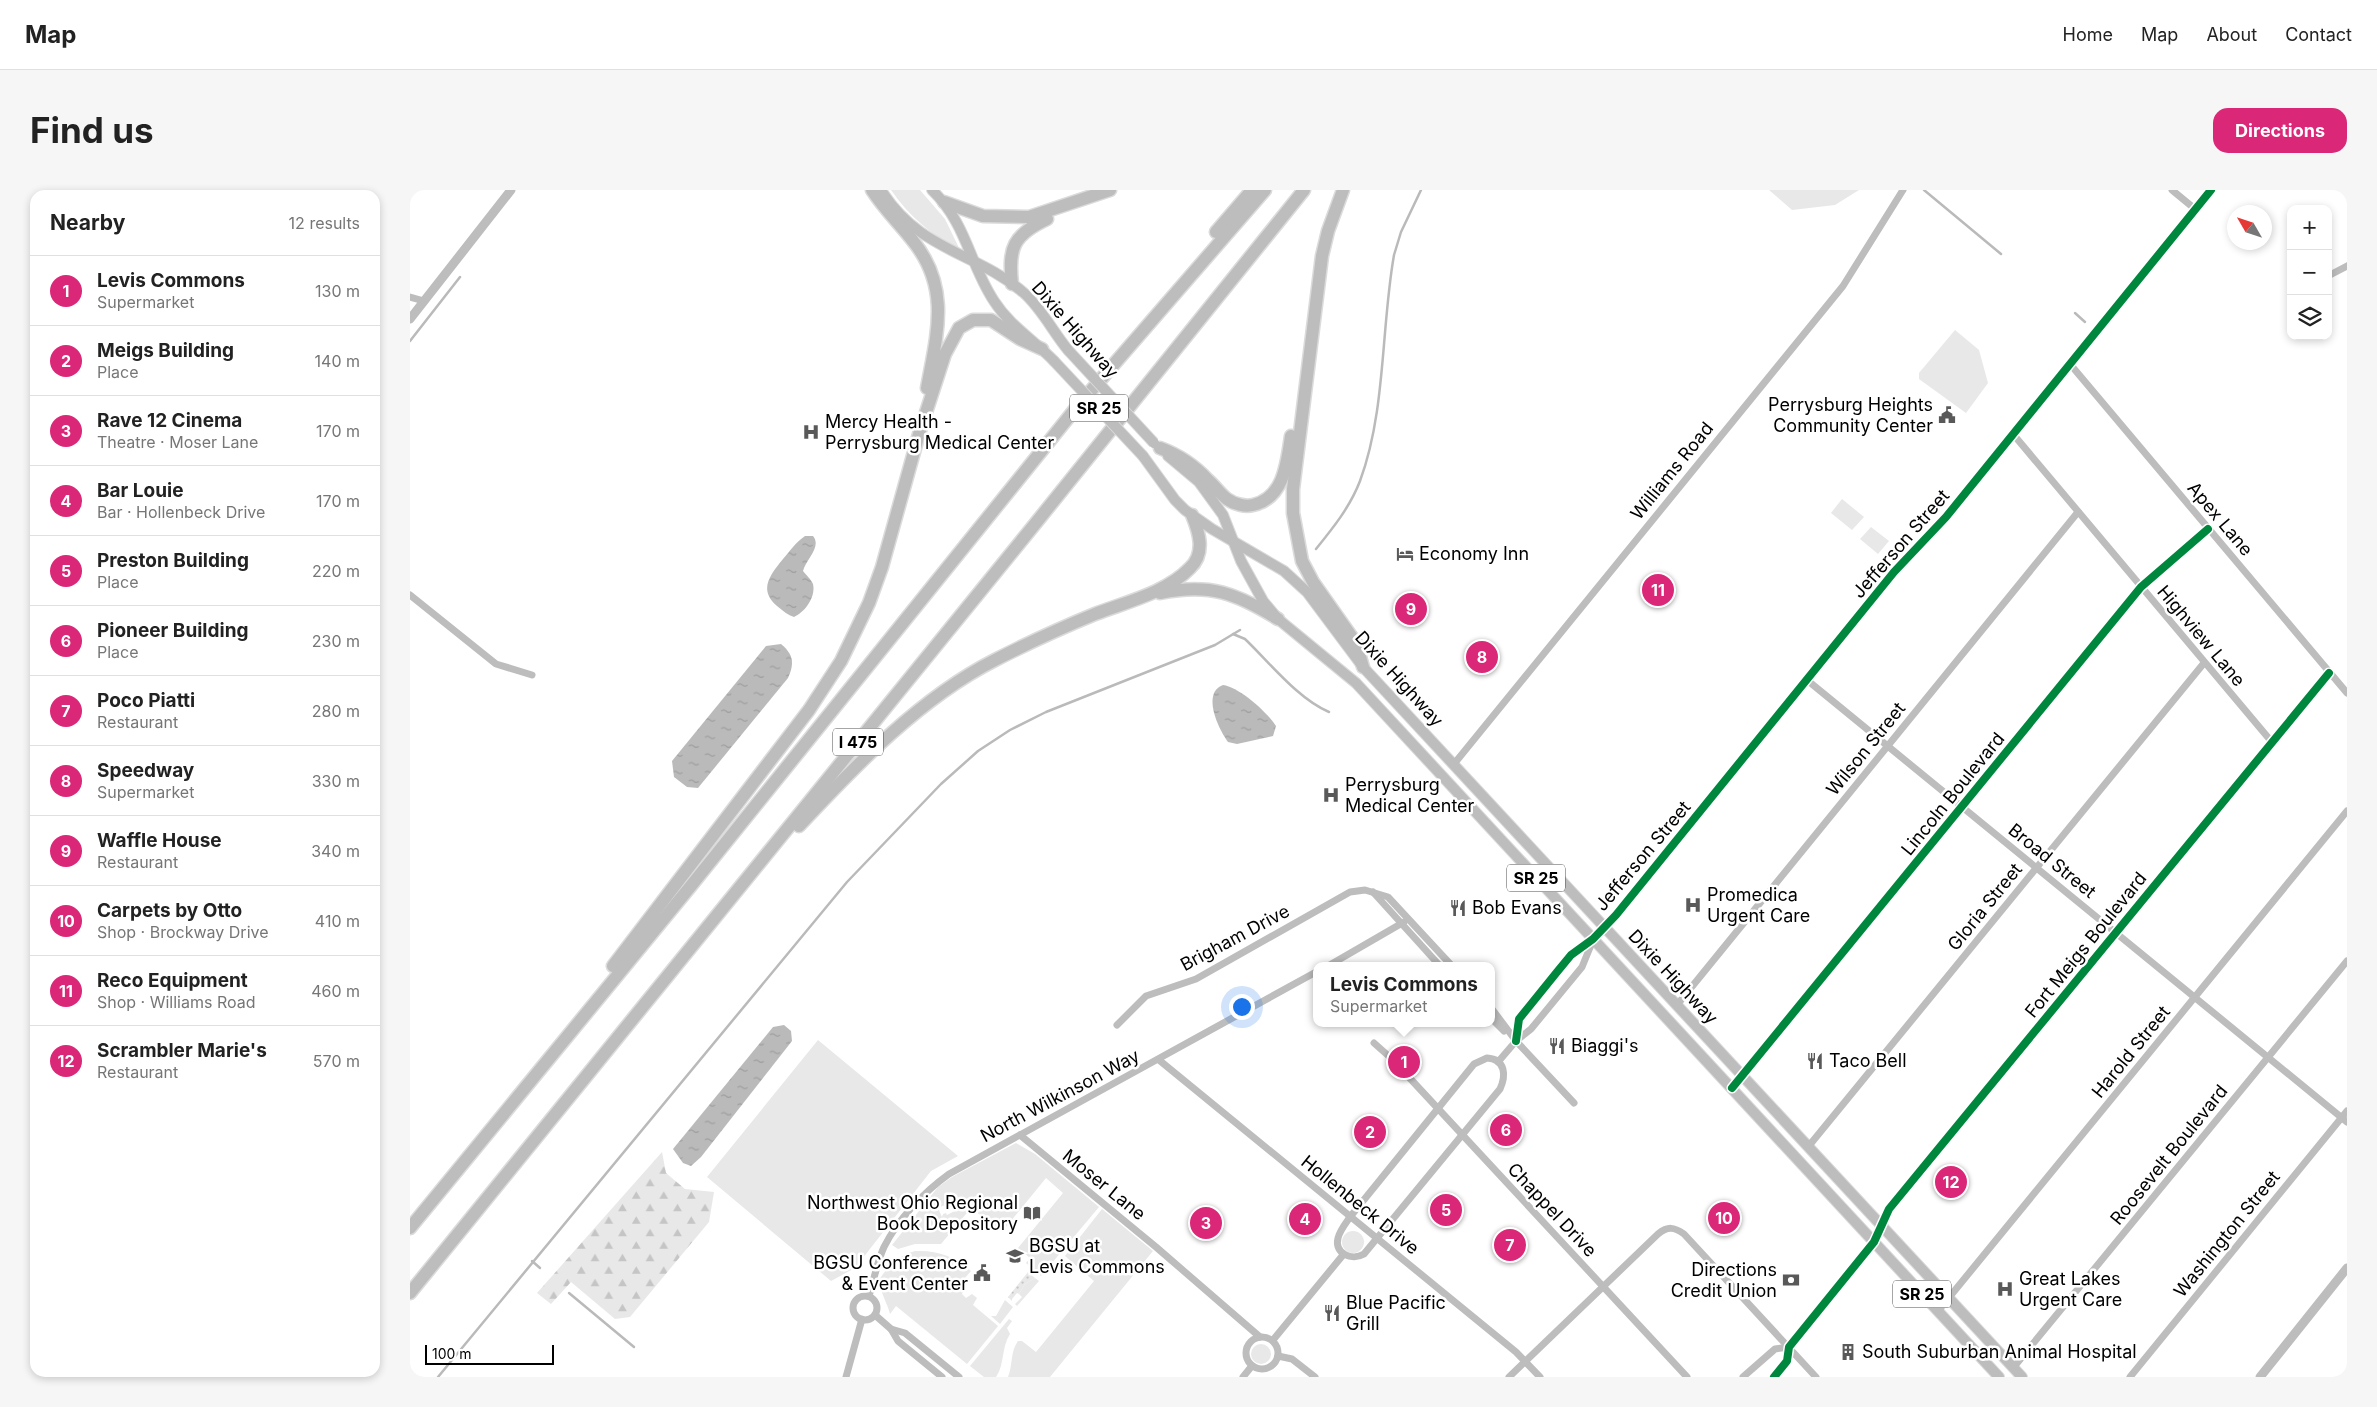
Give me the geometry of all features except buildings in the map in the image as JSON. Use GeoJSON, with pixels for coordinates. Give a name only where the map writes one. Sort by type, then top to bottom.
{"type":"FeatureCollection","features":[{"type":"Feature","properties":{"kind":"highway"},"geometry":{"type":"LineString","coordinates":[[872,190],[923,254],[938,293],[940,322],[919,434]]}},
{"type":"Feature","properties":{"kind":"highway"},"geometry":{"type":"LineString","coordinates":[[944,202],[983,216],[1029,217],[1110,190]]}},
{"type":"Feature","properties":{"kind":"highway"},"geometry":{"type":"LineString","coordinates":[[1012,284],[1010,250],[1020,235],[1033,225],[1110,190]]}},
{"type":"Feature","properties":{"kind":"highway"},"geometry":{"type":"LineString","coordinates":[[1076,408],[1214,234],[1252,190]]}},
{"type":"Feature","properties":{"kind":"highway","name":"I 475"},"geometry":{"type":"LineString","coordinates":[[410,1228],[690,887],[1076,408],[1264,190]]}},
{"type":"Feature","properties":{"kind":"highway","name":"I 475"},"geometry":{"type":"LineString","coordinates":[[410,1293],[1304,190]]}},
{"type":"Feature","properties":{"kind":"highway"},"geometry":{"type":"LineString","coordinates":[[1157,445],[1197,469],[1228,500],[1236,504],[1248,506],[1262,503],[1271,496],[1284,475],[1308,310],[1333,214],[1343,190]]}},
{"type":"Feature","properties":{"kind":"highway"},"geometry":{"type":"LineString","coordinates":[[1322,256],[1294,480],[1293,513],[1298,552],[1302,561],[1313,582],[1356,643],[1363,667]]}},
{"type":"Feature","properties":{"kind":"highway"},"geometry":{"type":"LineString","coordinates":[[508,1108],[644,925],[767,767],[827,683],[856,632],[869,603],[893,530],[919,434],[945,354],[959,328],[973,320],[991,320],[1020,340],[1042,348]]}},
{"type":"Feature","properties":{"kind":"highway"},"geometry":{"type":"LineString","coordinates":[[715,918],[807,818],[852,773],[898,729],[945,689],[972,672],[1029,642],[1143,597],[1168,584],[1193,566],[1200,544],[1199,532],[1192,515]]}},
{"type":"Feature","properties":{"kind":"highway"},"geometry":{"type":"LineString","coordinates":[[1143,597],[1182,588],[1230,593],[1247,600],[1278,619]]}},
{"type":"Feature","properties":{"kind":"main road","name":"Dixie Highway"},"geometry":{"type":"LineString","coordinates":[[881,190],[908,224],[928,238],[1012,284],[1036,305],[1068,350],[1157,445],[1199,482],[1213,500],[1223,515],[1251,580],[1263,601],[1278,619],[1356,683],[1999,1377]]}},
{"type":"Feature","properties":{"kind":"main road","name":"Dixie Highway"},"geometry":{"type":"LineString","coordinates":[[932,190],[944,202],[966,238],[985,285],[1002,313],[1012,324],[1042,348],[1143,456],[1175,500],[1192,515],[1235,543],[1250,549],[1284,571],[1308,592],[1363,667],[2022,1377]]}},
{"type":"Feature","properties":{"kind":"street"},"geometry":{"type":"LineString","coordinates":[[410,319],[511,190]]}},
{"type":"Feature","properties":{"kind":"street","name":"Williams Road"},"geometry":{"type":"LineString","coordinates":[[1454,764],[1843,286],[1903,190]]}},
{"type":"Feature","properties":{"kind":"street"},"geometry":{"type":"LineString","coordinates":[[2172,190],[2195,209]]}},
{"type":"Feature","properties":{"kind":"street","name":"Jefferson Street"},"geometry":{"type":"LineString","coordinates":[[1593,939],[1616,915],[1894,572],[1946,516],[2211,190]]}},
{"type":"Feature","properties":{"kind":"street"},"geometry":{"type":"LineString","coordinates":[[2332,274],[2347,266]]}},
{"type":"Feature","properties":{"kind":"street"},"geometry":{"type":"LineString","coordinates":[[410,297],[424,300]]}},
{"type":"Feature","properties":{"kind":"street","name":"Apex Lane"},"geometry":{"type":"LineString","coordinates":[[2070,364],[2347,693]]}},
{"type":"Feature","properties":{"kind":"street","name":"Highview Lane"},"geometry":{"type":"LineString","coordinates":[[2013,434],[2204,664],[2271,741]]}},
{"type":"Feature","properties":{"kind":"street","name":"Wilson Street"},"geometry":{"type":"LineString","coordinates":[[1677,1005],[2078,512]]}},
{"type":"Feature","properties":{"kind":"street","name":"Lincoln Boulevard"},"geometry":{"type":"LineString","coordinates":[[1732,1088],[2141,587],[2208,529]]}},
{"type":"Feature","properties":{"kind":"street"},"geometry":{"type":"LineString","coordinates":[[410,596],[496,664],[532,675]]}},
{"type":"Feature","properties":{"kind":"street","name":"Gloria Street"},"geometry":{"type":"LineString","coordinates":[[1808,1147],[2204,664]]}},
{"type":"Feature","properties":{"kind":"street","name":"Fort Meigs Boulevard"},"geometry":{"type":"LineString","coordinates":[[1788,1348],[1874,1242],[1889,1209],[2271,741],[2329,673]]}},
{"type":"Feature","properties":{"kind":"street","name":"Broad Street"},"geometry":{"type":"LineString","coordinates":[[1807,680],[2344,1119]]}},
{"type":"Feature","properties":{"kind":"street","name":"Harold Street"},"geometry":{"type":"LineString","coordinates":[[1938,1311],[2347,811]]}},
{"type":"Feature","properties":{"kind":"street","name":"Brigham Drive"},"geometry":{"type":"LineString","coordinates":[[1117,1025],[1146,996],[1196,979],[1350,892],[1359,890],[1373,892]]}},
{"type":"Feature","properties":{"kind":"street"},"geometry":{"type":"LineString","coordinates":[[1373,892],[1388,897],[1448,962]]}},
{"type":"Feature","properties":{"kind":"street"},"geometry":{"type":"LineString","coordinates":[[1373,892],[1436,962]]}},
{"type":"Feature","properties":{"kind":"street"},"geometry":{"type":"LineString","coordinates":[[1335,962],[1409,920]]}},
{"type":"Feature","properties":{"kind":"street"},"geometry":{"type":"LineString","coordinates":[[1516,1041],[1519,1020],[1571,956],[1593,939]]}},
{"type":"Feature","properties":{"kind":"street"},"geometry":{"type":"LineString","coordinates":[[1498,1062],[1516,1041],[1531,1029],[1582,967],[1593,939]]}},
{"type":"Feature","properties":{"kind":"street","name":"Roosevelt Boulevard"},"geometry":{"type":"LineString","coordinates":[[2013,1368],[2347,961]]}},
{"type":"Feature","properties":{"kind":"street","name":"North Wilkinson Way"},"geometry":{"type":"LineString","coordinates":[[846,1377],[862,1320],[855,1314],[854,1304],[860,1297],[869,1296],[879,1261],[887,1242],[926,1193],[949,1174],[1313,974]]}},
{"type":"Feature","properties":{"kind":"street"},"geometry":{"type":"LineString","coordinates":[[1495,1013],[1516,1041]]}},
{"type":"Feature","properties":{"kind":"street"},"geometry":{"type":"LineString","coordinates":[[1495,1023],[1516,1041],[1574,1103]]}},
{"type":"Feature","properties":{"kind":"street","name":"Chappel Drive"},"geometry":{"type":"LineString","coordinates":[[1374,1043],[1389,1056],[1687,1377]]}},
{"type":"Feature","properties":{"kind":"street"},"geometry":{"type":"LineString","coordinates":[[1487,1058],[1498,1062],[1505,1071],[1503,1083],[1463,1135],[1360,1256],[1348,1257],[1343,1255],[1338,1248],[1338,1235],[1350,1217],[1474,1064],[1487,1058]]}},
{"type":"Feature","properties":{"kind":"street","name":"Hollenbeck Drive"},"geometry":{"type":"LineString","coordinates":[[1159,1060],[1377,1238],[1524,1361],[1540,1377]]}},
{"type":"Feature","properties":{"kind":"street","name":"Washington Street"},"geometry":{"type":"LineString","coordinates":[[2130,1377],[2344,1119],[2347,1111]]}},
{"type":"Feature","properties":{"kind":"street","name":"Moser Lane"},"geometry":{"type":"LineString","coordinates":[[1020,1135],[1156,1246],[1260,1336]]}},
{"type":"Feature","properties":{"kind":"street"},"geometry":{"type":"LineString","coordinates":[[1509,1377],[1658,1234],[1667,1228],[1673,1227],[1684,1234],[1816,1377]]}},
{"type":"Feature","properties":{"kind":"street"},"geometry":{"type":"LineString","coordinates":[[1272,1340],[1343,1255]]}},
{"type":"Feature","properties":{"kind":"street"},"geometry":{"type":"LineString","coordinates":[[2260,1377],[2347,1268]]}},
{"type":"Feature","properties":{"kind":"street"},"geometry":{"type":"LineString","coordinates":[[862,1320],[869,1319],[875,1315],[877,1305],[869,1296]]}},
{"type":"Feature","properties":{"kind":"street"},"geometry":{"type":"LineString","coordinates":[[875,1315],[891,1329],[898,1341],[942,1377]]}},
{"type":"Feature","properties":{"kind":"street"},"geometry":{"type":"LineString","coordinates":[[891,1329],[905,1333],[959,1377]]}},
{"type":"Feature","properties":{"kind":"street"},"geometry":{"type":"LineString","coordinates":[[1260,1336],[1272,1340],[1277,1346],[1278,1356],[1272,1366],[1256,1370],[1251,1367],[1246,1357],[1246,1347],[1250,1341],[1260,1336]]}},
{"type":"Feature","properties":{"kind":"street"},"geometry":{"type":"LineString","coordinates":[[1743,1377],[1775,1348],[1788,1348]]}},
{"type":"Feature","properties":{"kind":"street"},"geometry":{"type":"LineString","coordinates":[[1774,1377],[1787,1361],[1788,1348]]}},
{"type":"Feature","properties":{"kind":"street"},"geometry":{"type":"LineString","coordinates":[[1278,1356],[1292,1359],[1315,1377]]}},
{"type":"Feature","properties":{"kind":"street"},"geometry":{"type":"LineString","coordinates":[[1243,1377],[1251,1367]]}},
{"type":"Feature","properties":{"kind":"green space"},"geometry":{"type":"Polygon","coordinates":[[[891,190],[920,190],[945,219],[960,250],[922,224],[905,208],[891,190]]]}},
{"type":"Feature","properties":{"kind":"green space"},"geometry":{"type":"Polygon","coordinates":[[[1769,190],[1859,190],[1835,205],[1792,210],[1769,190]]]}},
{"type":"Feature","properties":{"kind":"green space"},"geometry":{"type":"Polygon","coordinates":[[[1955,330],[1979,350],[1988,383],[1966,413],[1919,379],[1919,373],[1955,330]]]}},
{"type":"Feature","properties":{"kind":"green space"},"geometry":{"type":"Polygon","coordinates":[[[1842,499],[1864,517],[1852,530],[1831,513],[1842,499]]]}},
{"type":"Feature","properties":{"kind":"green space"},"geometry":{"type":"Polygon","coordinates":[[[1871,527],[1889,541],[1878,554],[1860,539],[1871,527]]]}},
{"type":"Feature","properties":{"kind":"green space"},"geometry":{"type":"Polygon","coordinates":[[[818,1040],[958,1156],[931,1171],[855,1268],[831,1281],[707,1177],[818,1040]]]}},
{"type":"Feature","properties":{"kind":"green space"},"geometry":{"type":"Polygon","coordinates":[[[1016,1143],[1035,1154],[1099,1207],[1041,1276],[1026,1263],[1030,1258],[1018,1248],[1063,1193],[1046,1178],[1002,1232],[971,1208],[941,1244],[915,1244],[898,1249],[892,1245],[938,1187],[952,1177],[1016,1143]],[[956,1200],[938,1208],[942,1217],[943,1214],[946,1213],[947,1215],[962,1207],[956,1200]]]}},
{"type":"Feature","properties":{"kind":"green space"},"geometry":{"type":"Polygon","coordinates":[[[662,1152],[666,1173],[685,1189],[714,1192],[709,1222],[630,1317],[615,1319],[571,1282],[551,1304],[537,1293],[662,1152]]]}},
{"type":"Feature","properties":{"kind":"green space"},"geometry":{"type":"Polygon","coordinates":[[[1102,1209],[1153,1251],[1050,1377],[1008,1377],[1015,1345],[1018,1341],[1022,1341],[1036,1352],[1094,1281],[1065,1256],[1102,1209]]]}},
{"type":"Feature","properties":{"kind":"green space"},"geometry":{"type":"Polygon","coordinates":[[[1353,1231],[1361,1234],[1364,1242],[1361,1250],[1353,1253],[1345,1250],[1342,1242],[1345,1234],[1353,1231]]]}},
{"type":"Feature","properties":{"kind":"green space"},"geometry":{"type":"Polygon","coordinates":[[[915,1251],[945,1255],[958,1261],[971,1271],[964,1279],[968,1282],[962,1294],[966,1298],[972,1294],[977,1298],[973,1305],[998,1326],[967,1364],[896,1306],[890,1314],[879,1280],[894,1262],[904,1255],[915,1251]]]}},
{"type":"Feature","properties":{"kind":"green space"},"geometry":{"type":"Polygon","coordinates":[[[1028,1272],[1035,1278],[1025,1284],[1012,1301],[1008,1297],[1028,1272]]]}},
{"type":"Feature","properties":{"kind":"green space"},"geometry":{"type":"Polygon","coordinates":[[[1035,1278],[1039,1281],[1017,1306],[1015,1304],[1022,1297],[1019,1294],[1025,1284],[1035,1278]]]}},
{"type":"Feature","properties":{"kind":"green space"},"geometry":{"type":"Polygon","coordinates":[[[1005,1300],[1013,1307],[1000,1324],[991,1316],[996,1316],[1005,1300]]]}},
{"type":"Feature","properties":{"kind":"green space"},"geometry":{"type":"Polygon","coordinates":[[[1009,1319],[1012,1321],[1007,1328],[1010,1334],[1005,1345],[999,1372],[996,1377],[984,1377],[970,1366],[1009,1319]]]}},
{"type":"Feature","properties":{"kind":"green space"},"geometry":{"type":"Polygon","coordinates":[[[1261,1344],[1268,1347],[1271,1354],[1268,1361],[1261,1364],[1254,1361],[1251,1354],[1254,1347],[1261,1344]]]}},
{"type":"Feature","properties":{"kind":"water"},"geometry":{"type":"Polygon","coordinates":[[[805,536],[813,536],[816,544],[803,571],[813,584],[813,594],[806,608],[794,617],[783,611],[771,600],[767,588],[774,571],[793,547],[805,536]]]}},
{"type":"Feature","properties":{"kind":"water"},"geometry":{"type":"Polygon","coordinates":[[[781,644],[788,651],[792,659],[792,668],[788,678],[698,788],[687,787],[674,777],[672,761],[766,646],[781,644]]]}},
{"type":"Feature","properties":{"kind":"water"},"geometry":{"type":"Polygon","coordinates":[[[1223,685],[1237,690],[1266,714],[1276,726],[1273,736],[1237,744],[1228,742],[1220,729],[1213,703],[1213,696],[1217,689],[1223,685]]]}},
{"type":"Feature","properties":{"kind":"water"},"geometry":{"type":"Polygon","coordinates":[[[784,1025],[791,1031],[792,1041],[701,1157],[691,1166],[683,1163],[673,1149],[773,1027],[784,1025]]]}},
{"type":"Feature","properties":{"kind":"waterway"},"geometry":{"type":"LineString","coordinates":[[1316,549],[1335,525],[1351,500],[1360,481],[1368,454],[1379,398],[1394,255],[1401,232],[1421,190]]}},
{"type":"Feature","properties":{"kind":"waterway"},"geometry":{"type":"LineString","coordinates":[[1924,190],[2001,254]]}},
{"type":"Feature","properties":{"kind":"waterway"},"geometry":{"type":"LineString","coordinates":[[410,341],[460,277]]}},
{"type":"Feature","properties":{"kind":"waterway"},"geometry":{"type":"LineString","coordinates":[[2075,313],[2085,322]]}},
{"type":"Feature","properties":{"kind":"waterway"},"geometry":{"type":"LineString","coordinates":[[438,1377],[847,882],[941,784],[978,751],[1010,730],[1046,712],[1215,645],[1240,630]]}},
{"type":"Feature","properties":{"kind":"waterway"},"geometry":{"type":"LineString","coordinates":[[1233,634],[1245,639],[1295,689],[1317,706],[1329,712]]}},
{"type":"Feature","properties":{"kind":"waterway"},"geometry":{"type":"LineString","coordinates":[[532,1261],[540,1268]]}},
{"type":"Feature","properties":{"kind":"waterway"},"geometry":{"type":"LineString","coordinates":[[569,1293],[634,1347]]}},
{"type":"Feature","properties":{"kind":"cycle path"},"geometry":{"type":"LineString","coordinates":[[1516,1041],[1519,1019],[1557,972],[1571,955],[1593,939],[1616,915],[1894,572],[1946,517],[2211,190]]}},
{"type":"Feature","properties":{"kind":"cycle path"},"geometry":{"type":"LineString","coordinates":[[1732,1088],[2141,587],[2208,529]]}},
{"type":"Feature","properties":{"kind":"cycle path"},"geometry":{"type":"LineString","coordinates":[[1774,1377],[1787,1361],[1789,1347],[1874,1242],[1889,1209],[2329,673]]}},
{"type":"Feature","properties":{"kind":"place","name":"Perrysburg Heights Community Center"},"geometry":{"type":"Point","coordinates":[1947,415]}},
{"type":"Feature","properties":{"kind":"place","name":"Mercy Health - Perrysburg Medical Center"},"geometry":{"type":"Point","coordinates":[811,432]}},
{"type":"Feature","properties":{"kind":"place","name":"Economy Inn"},"geometry":{"type":"Point","coordinates":[1405,554]}},
{"type":"Feature","properties":{"kind":"place","name":"Reco Equipment"},"geometry":{"type":"Point","coordinates":[1658,590]}},
{"type":"Feature","properties":{"kind":"place","name":"Waffle House"},"geometry":{"type":"Point","coordinates":[1411,609]}},
{"type":"Feature","properties":{"kind":"place","name":"Speedway"},"geometry":{"type":"Point","coordinates":[1482,657]}},
{"type":"Feature","properties":{"kind":"place","name":"Perrysburg Medical Center"},"geometry":{"type":"Point","coordinates":[1331,795]}},
{"type":"Feature","properties":{"kind":"place","name":"Promedica Urgent Care"},"geometry":{"type":"Point","coordinates":[1693,905]}},
{"type":"Feature","properties":{"kind":"place","name":"Bob Evans"},"geometry":{"type":"Point","coordinates":[1458,908]}},
{"type":"Feature","properties":{"kind":"place","name":"Biaggi's"},"geometry":{"type":"Point","coordinates":[1557,1046]}},
{"type":"Feature","properties":{"kind":"place","name":"Taco Bell"},"geometry":{"type":"Point","coordinates":[1815,1061]}},
{"type":"Feature","properties":{"kind":"place","name":"Levis Commons"},"geometry":{"type":"Point","coordinates":[1404,1062]}},
{"type":"Feature","properties":{"kind":"place","name":"Pioneer Building"},"geometry":{"type":"Point","coordinates":[1506,1130]}},
{"type":"Feature","properties":{"kind":"place","name":"Meigs Building"},"geometry":{"type":"Point","coordinates":[1370,1132]}},
{"type":"Feature","properties":{"kind":"place","name":"Scrambler Marie's"},"geometry":{"type":"Point","coordinates":[1951,1182]}},
{"type":"Feature","properties":{"kind":"place","name":"Preston Building"},"geometry":{"type":"Point","coordinates":[1446,1210]}},
{"type":"Feature","properties":{"kind":"place","name":"Northwest Ohio Regional Book Depository"},"geometry":{"type":"Point","coordinates":[1032,1213]}},
{"type":"Feature","properties":{"kind":"place","name":"Carpets by Otto"},"geometry":{"type":"Point","coordinates":[1724,1218]}},
{"type":"Feature","properties":{"kind":"place","name":"Bar Louie"},"geometry":{"type":"Point","coordinates":[1305,1219]}},
{"type":"Feature","properties":{"kind":"place","name":"Rave 12 Cinema"},"geometry":{"type":"Point","coordinates":[1206,1223]}},
{"type":"Feature","properties":{"kind":"place","name":"Poco Piatti"},"geometry":{"type":"Point","coordinates":[1510,1245]}},
{"type":"Feature","properties":{"kind":"place","name":"BGSU at Levis Commons"},"geometry":{"type":"Point","coordinates":[1015,1256]}},
{"type":"Feature","properties":{"kind":"place","name":"BGSU Conference & Event Center"},"geometry":{"type":"Point","coordinates":[982,1273]}},
{"type":"Feature","properties":{"kind":"place","name":"Directions Credit Union"},"geometry":{"type":"Point","coordinates":[1791,1280]}},
{"type":"Feature","properties":{"kind":"place","name":"Great Lakes Urgent Care"},"geometry":{"type":"Point","coordinates":[2005,1289]}},
{"type":"Feature","properties":{"kind":"place","name":"Blue Pacific Grill"},"geometry":{"type":"Point","coordinates":[1332,1313]}},
{"type":"Feature","properties":{"kind":"place","name":"South Suburban Animal Hospital"},"geometry":{"type":"Point","coordinates":[1848,1352]}}]}
